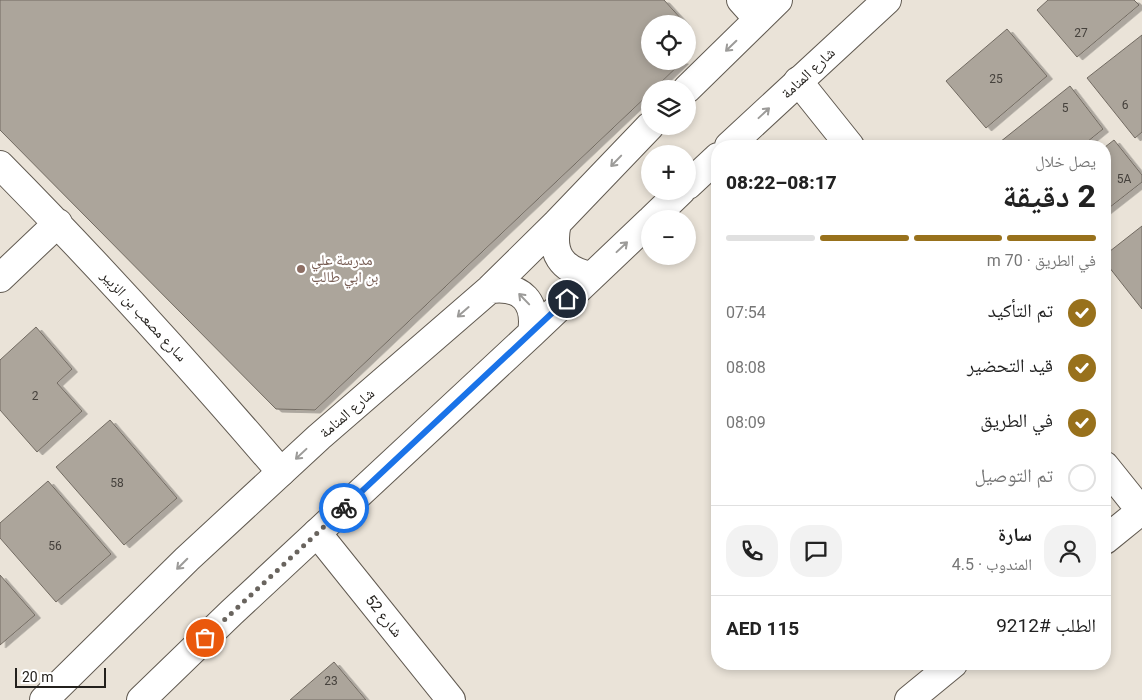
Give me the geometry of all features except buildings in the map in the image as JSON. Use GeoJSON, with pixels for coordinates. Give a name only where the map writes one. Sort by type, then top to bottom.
{"type":"FeatureCollection","features":[{"type":"Feature","properties":{"kind":"street"},"geometry":{"type":"LineString","coordinates":[[694,80],[749,9],[778,0]]}},
{"type":"Feature","properties":{"kind":"street","name":"شارع المنامة"},"geometry":{"type":"LineString","coordinates":[[735,140],[887,0]]}},
{"type":"Feature","properties":{"kind":"street"},"geometry":{"type":"LineString","coordinates":[[798,81],[845,140]]}},
{"type":"Feature","properties":{"kind":"street","name":"شارع المنامة"},"geometry":{"type":"LineString","coordinates":[[44,700],[187,560],[281,472],[490,289],[641,135]]}},
{"type":"Feature","properties":{"kind":"street"},"geometry":{"type":"LineString","coordinates":[[696,178],[711,164]]}},
{"type":"Feature","properties":{"kind":"street","name":"سارع مصعب بن الزبير"},"geometry":{"type":"LineString","coordinates":[[0,165],[58,223],[189,365],[281,472]]}},
{"type":"Feature","properties":{"kind":"street"},"geometry":{"type":"LineString","coordinates":[[661,210],[672,200]]}},
{"type":"Feature","properties":{"kind":"street"},"geometry":{"type":"LineString","coordinates":[[0,278],[58,223]]}},
{"type":"Feature","properties":{"kind":"street"},"geometry":{"type":"LineString","coordinates":[[556,223],[554,238],[556,252],[564,265],[576,273],[591,276]]}},
{"type":"Feature","properties":{"kind":"street"},"geometry":{"type":"LineString","coordinates":[[141,700],[641,229]]}},
{"type":"Feature","properties":{"kind":"street"},"geometry":{"type":"LineString","coordinates":[[490,289],[503,287],[515,290],[525,298],[532,308],[534,320],[532,333]]}},
{"type":"Feature","properties":{"kind":"street"},"geometry":{"type":"LineString","coordinates":[[1111,473],[1141,510],[1111,535]]}},
{"type":"Feature","properties":{"kind":"street","name":"شارع 52"},"geometry":{"type":"LineString","coordinates":[[318,533],[451,700]]}},
{"type":"Feature","properties":{"kind":"street"},"geometry":{"type":"LineString","coordinates":[[909,700],[946,670]]}},
{"type":"Feature","properties":{"kind":"way so far"},"geometry":{"type":"LineString","coordinates":[[205,638],[344,508]]}},
{"type":"Feature","properties":{"kind":"place","name":"مدرسة علي بن ابي طالب"},"geometry":{"type":"Point","coordinates":[301,269]}},
{"type":"Feature","properties":{"kind":"route"},"geometry":{"type":"LineString","coordinates":[[344,508],[567,299]]}}]}
